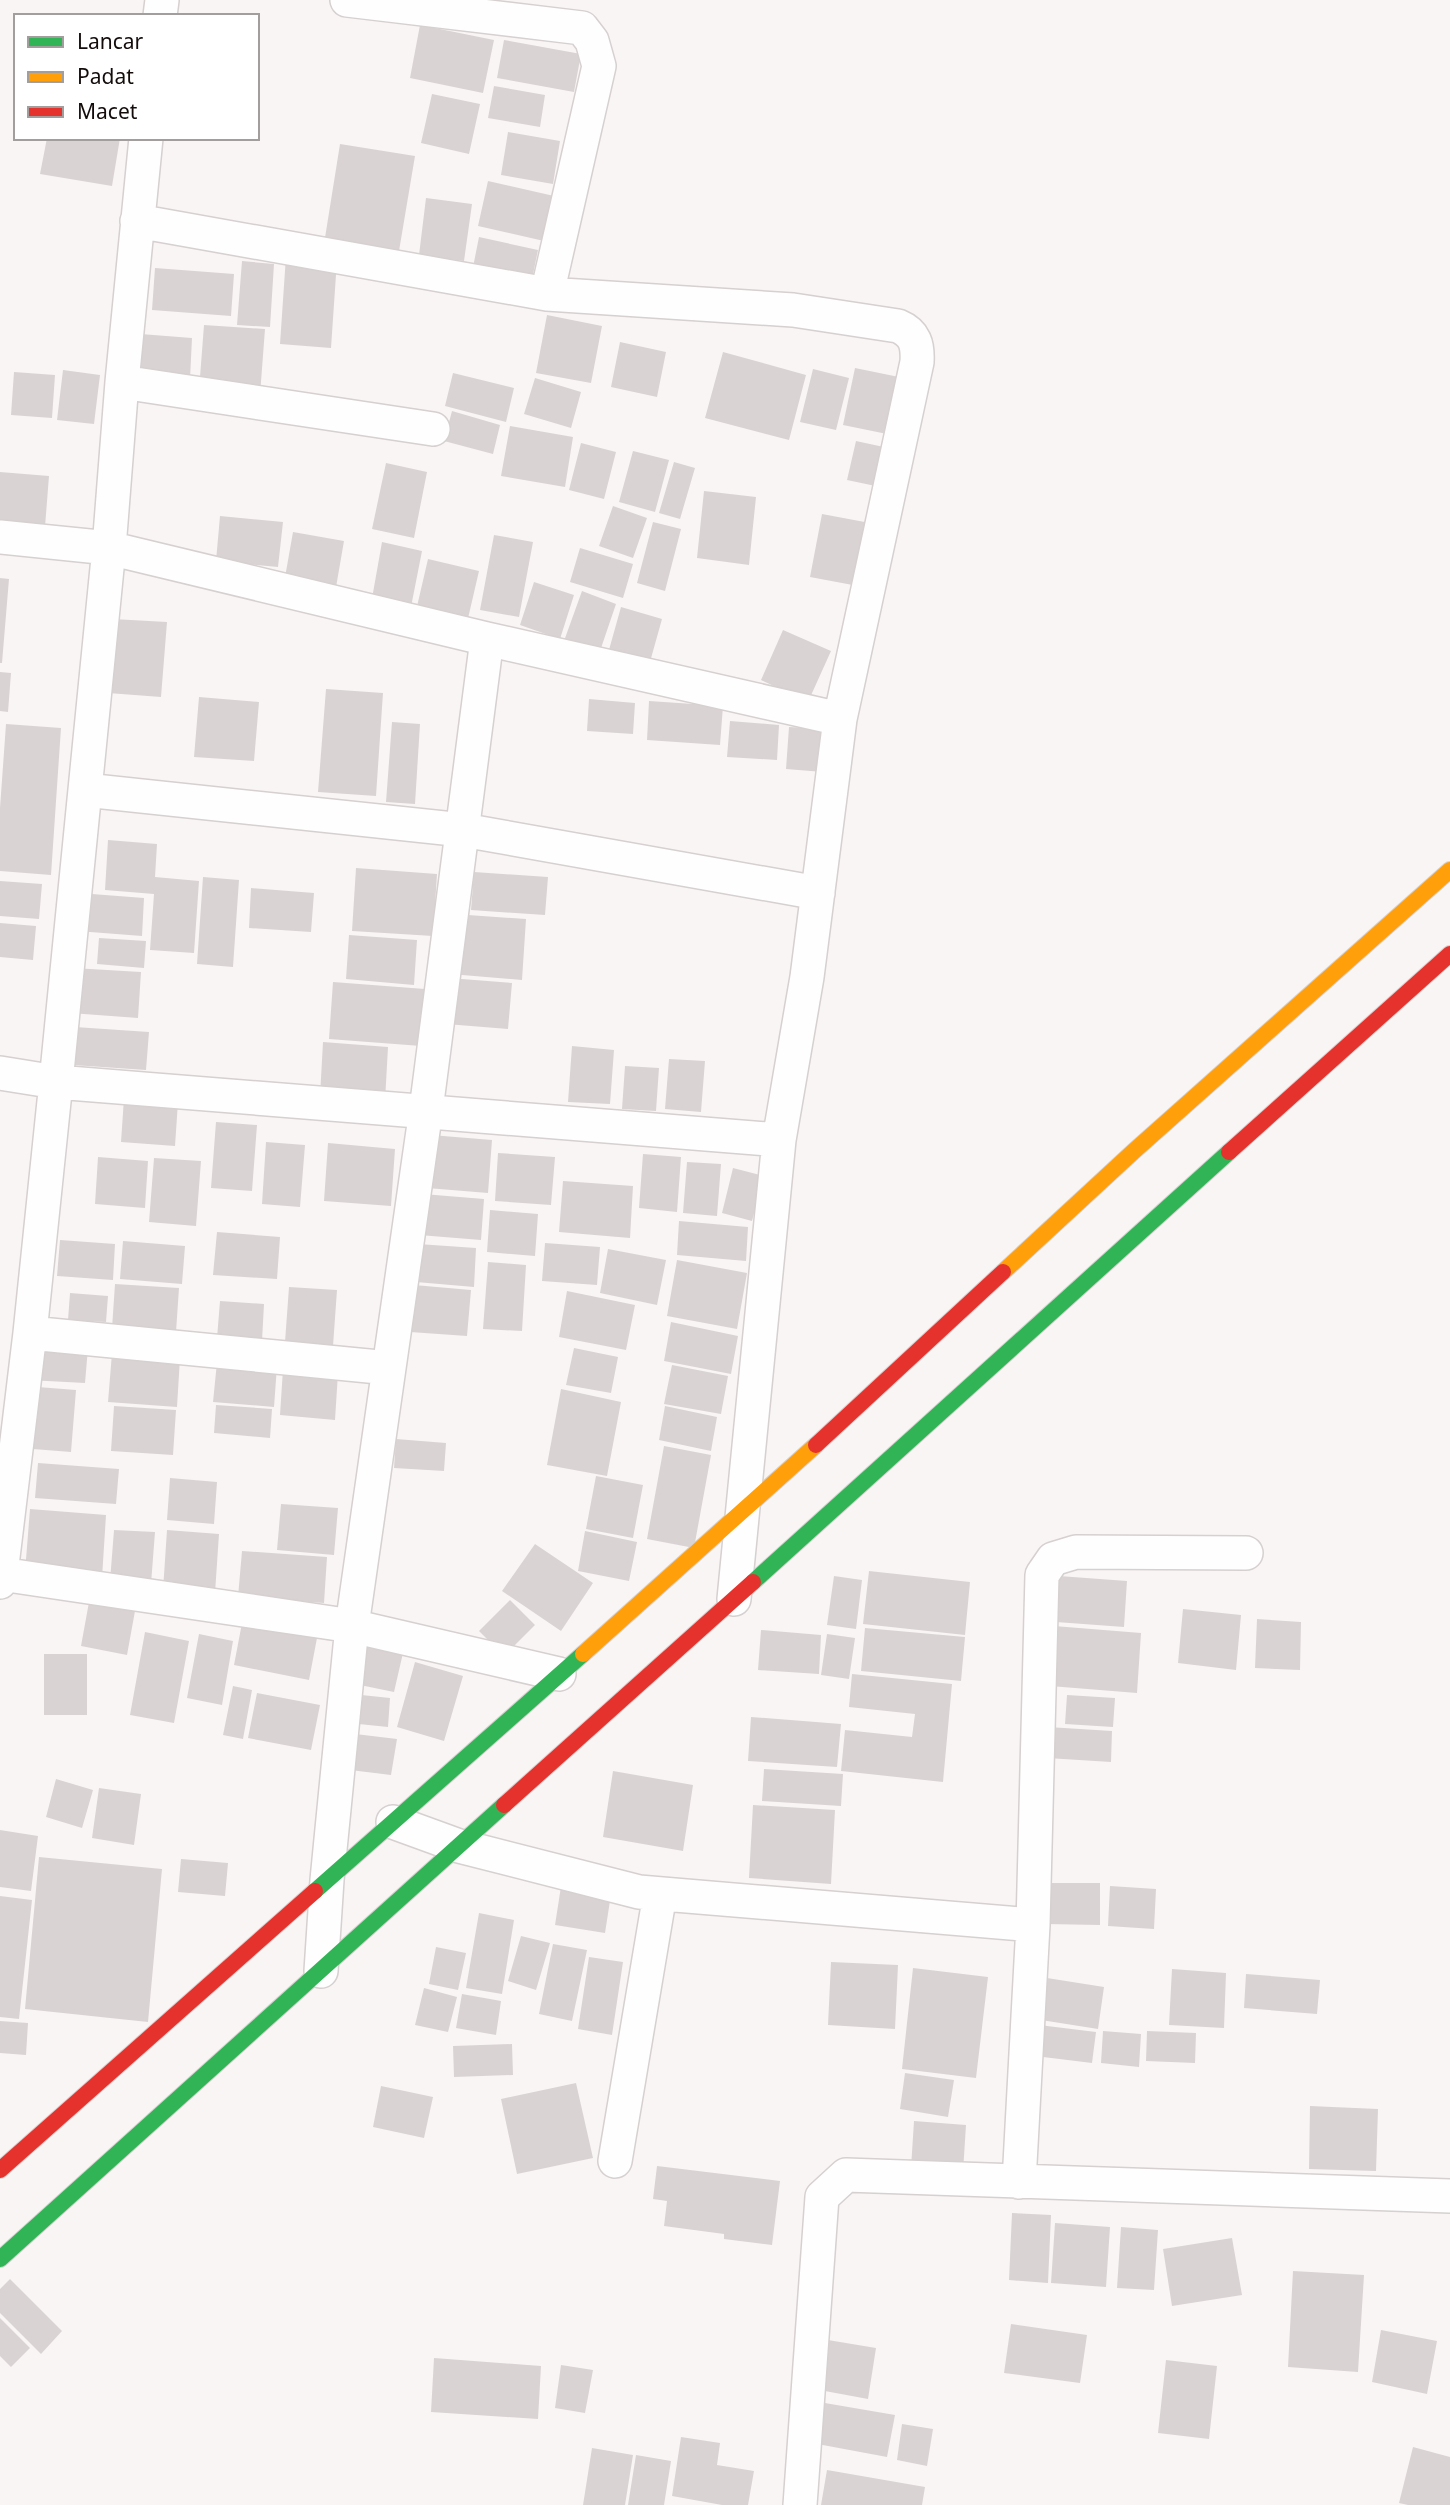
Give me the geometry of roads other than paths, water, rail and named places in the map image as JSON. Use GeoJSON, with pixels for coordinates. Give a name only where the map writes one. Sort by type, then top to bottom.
{"type":"FeatureCollection","features":[{"type":"Feature","properties":{"kind":"street"},"geometry":{"type":"LineString","coordinates":[[347,0],[582,28],[593,41],[599,66],[547,294]]}},
{"type":"Feature","properties":{"kind":"street"},"geometry":{"type":"LineString","coordinates":[[146,140],[121,382],[109,548],[56,1082],[1,1578],[352,1626],[559,1674]]}},
{"type":"Feature","properties":{"kind":"street"},"geometry":{"type":"LineString","coordinates":[[136,221],[547,294],[793,310],[898,326],[908,330],[915,339],[917,362],[840,719],[807,977],[779,1140],[734,1599]]}},
{"type":"Feature","properties":{"kind":"street"},"geometry":{"type":"LineString","coordinates":[[121,382],[433,429]]}},
{"type":"Feature","properties":{"kind":"street"},"geometry":{"type":"LineString","coordinates":[[0,537],[109,548],[487,639],[840,719]]}},
{"type":"Feature","properties":{"kind":"street"},"geometry":{"type":"LineString","coordinates":[[321,1971],[327,1880],[352,1626],[426,1110],[487,639]]}},
{"type":"Feature","properties":{"kind":"street"},"geometry":{"type":"LineString","coordinates":[[85,790],[463,830],[818,893]]}},
{"type":"Feature","properties":{"kind":"street"},"geometry":{"type":"LineString","coordinates":[[0,2170],[743,1513],[1134,1151],[1450,870]]}},
{"type":"Feature","properties":{"kind":"street"},"geometry":{"type":"LineString","coordinates":[[0,2259],[1450,954]]}},
{"type":"Feature","properties":{"kind":"street"},"geometry":{"type":"LineString","coordinates":[[0,1073],[56,1082],[779,1140]]}},
{"type":"Feature","properties":{"kind":"street"},"geometry":{"type":"LineString","coordinates":[[30,1333],[390,1368]]}},
{"type":"Feature","properties":{"kind":"street"},"geometry":{"type":"LineString","coordinates":[[1019,2182],[1033,1925],[1042,1575],[1053,1559],[1076,1552],[1246,1553]]}},
{"type":"Feature","properties":{"kind":"street"},"geometry":{"type":"LineString","coordinates":[[393,1822],[459,1846],[639,1892],[1033,1925]]}},
{"type":"Feature","properties":{"kind":"street"},"geometry":{"type":"LineString","coordinates":[[615,2161],[660,1894]]}},
{"type":"Feature","properties":{"kind":"street"},"geometry":{"type":"LineString","coordinates":[[800,2505],[822,2197],[846,2175],[1450,2196]]}}]}
